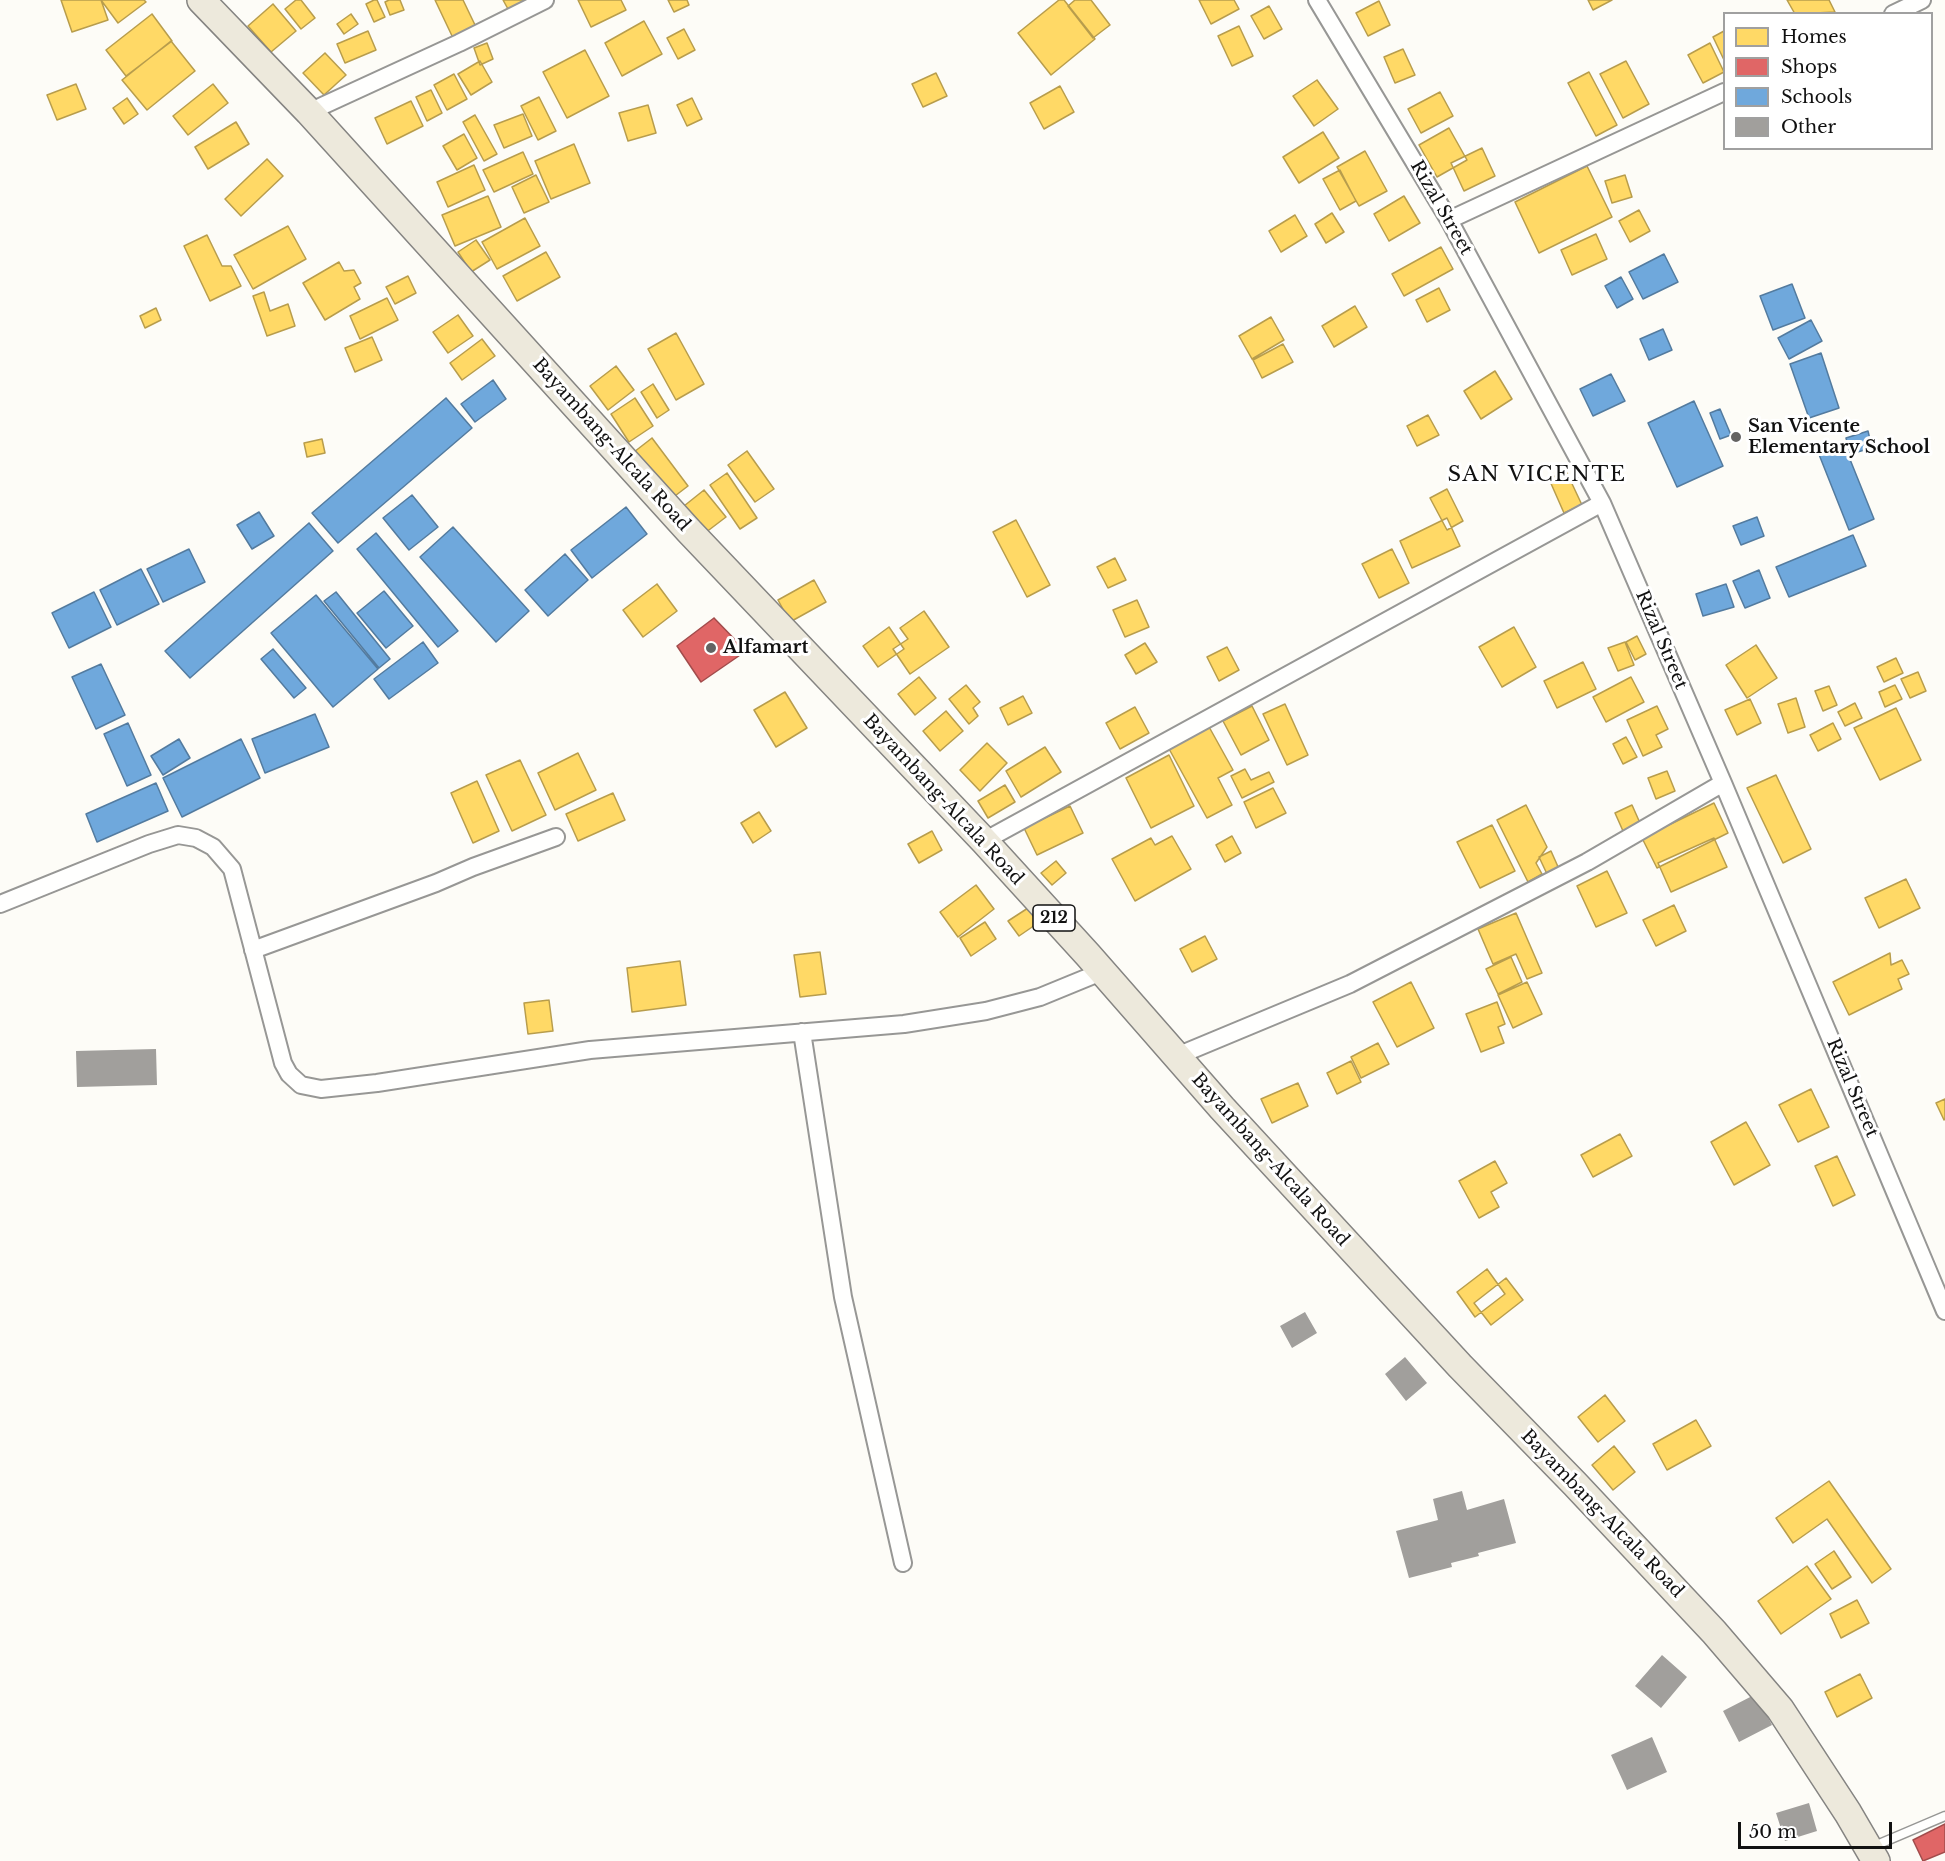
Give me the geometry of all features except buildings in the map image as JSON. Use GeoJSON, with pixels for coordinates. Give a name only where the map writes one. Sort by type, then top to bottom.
{"type":"FeatureCollection","features":[{"type":"Feature","properties":{"kind":"main road","name":"Bayambang-Alcala Road"},"geometry":{"type":"LineString","coordinates":[[201,0],[309,112],[681,522],[984,841],[1460,1366],[1714,1632],[1780,1708],[1872,1855]]}},
{"type":"Feature","properties":{"kind":"street"},"geometry":{"type":"LineString","coordinates":[[309,112],[459,43],[545,0]]}},
{"type":"Feature","properties":{"kind":"street","name":"Rizal Street"},"geometry":{"type":"LineString","coordinates":[[1317,0],[1449,220],[1602,502],[1945,1311]]}},
{"type":"Feature","properties":{"kind":"street"},"geometry":{"type":"LineString","coordinates":[[1897,12],[1922,0]]}},
{"type":"Feature","properties":{"kind":"street"},"geometry":{"type":"LineString","coordinates":[[1449,220],[1723,93]]}},
{"type":"Feature","properties":{"kind":"street"},"geometry":{"type":"LineString","coordinates":[[984,841],[1602,502]]}},
{"type":"Feature","properties":{"kind":"street"},"geometry":{"type":"LineString","coordinates":[[1177,1056],[1350,984],[1587,862],[1723,783]]}},
{"type":"Feature","properties":{"kind":"street"},"geometry":{"type":"LineString","coordinates":[[0,904],[149,844],[178,835],[196,838],[213,847],[231,869],[283,1063],[289,1074],[301,1085],[321,1089],[377,1083],[590,1050],[904,1024],[986,1011],[1040,997],[1101,972]]}},
{"type":"Feature","properties":{"kind":"street"},"geometry":{"type":"LineString","coordinates":[[253,950],[556,837]]}},
{"type":"Feature","properties":{"kind":"street"},"geometry":{"type":"LineString","coordinates":[[802,1032],[843,1297],[903,1563]]}},
{"type":"Feature","properties":{"kind":"lane"},"geometry":{"type":"LineString","coordinates":[[1872,1855],[1945,1816]]}},
{"type":"Feature","properties":{"kind":"place","name":"San Vicente Elementary School"},"geometry":{"type":"Point","coordinates":[1736,437]}},
{"type":"Feature","properties":{"kind":"place","name":"Alfamart"},"geometry":{"type":"Point","coordinates":[711,648]}},
{"type":"Feature","properties":{"kind":"district","name":"SAN VICENTE"},"geometry":{"type":"Point","coordinates":[1537,475]}}]}
